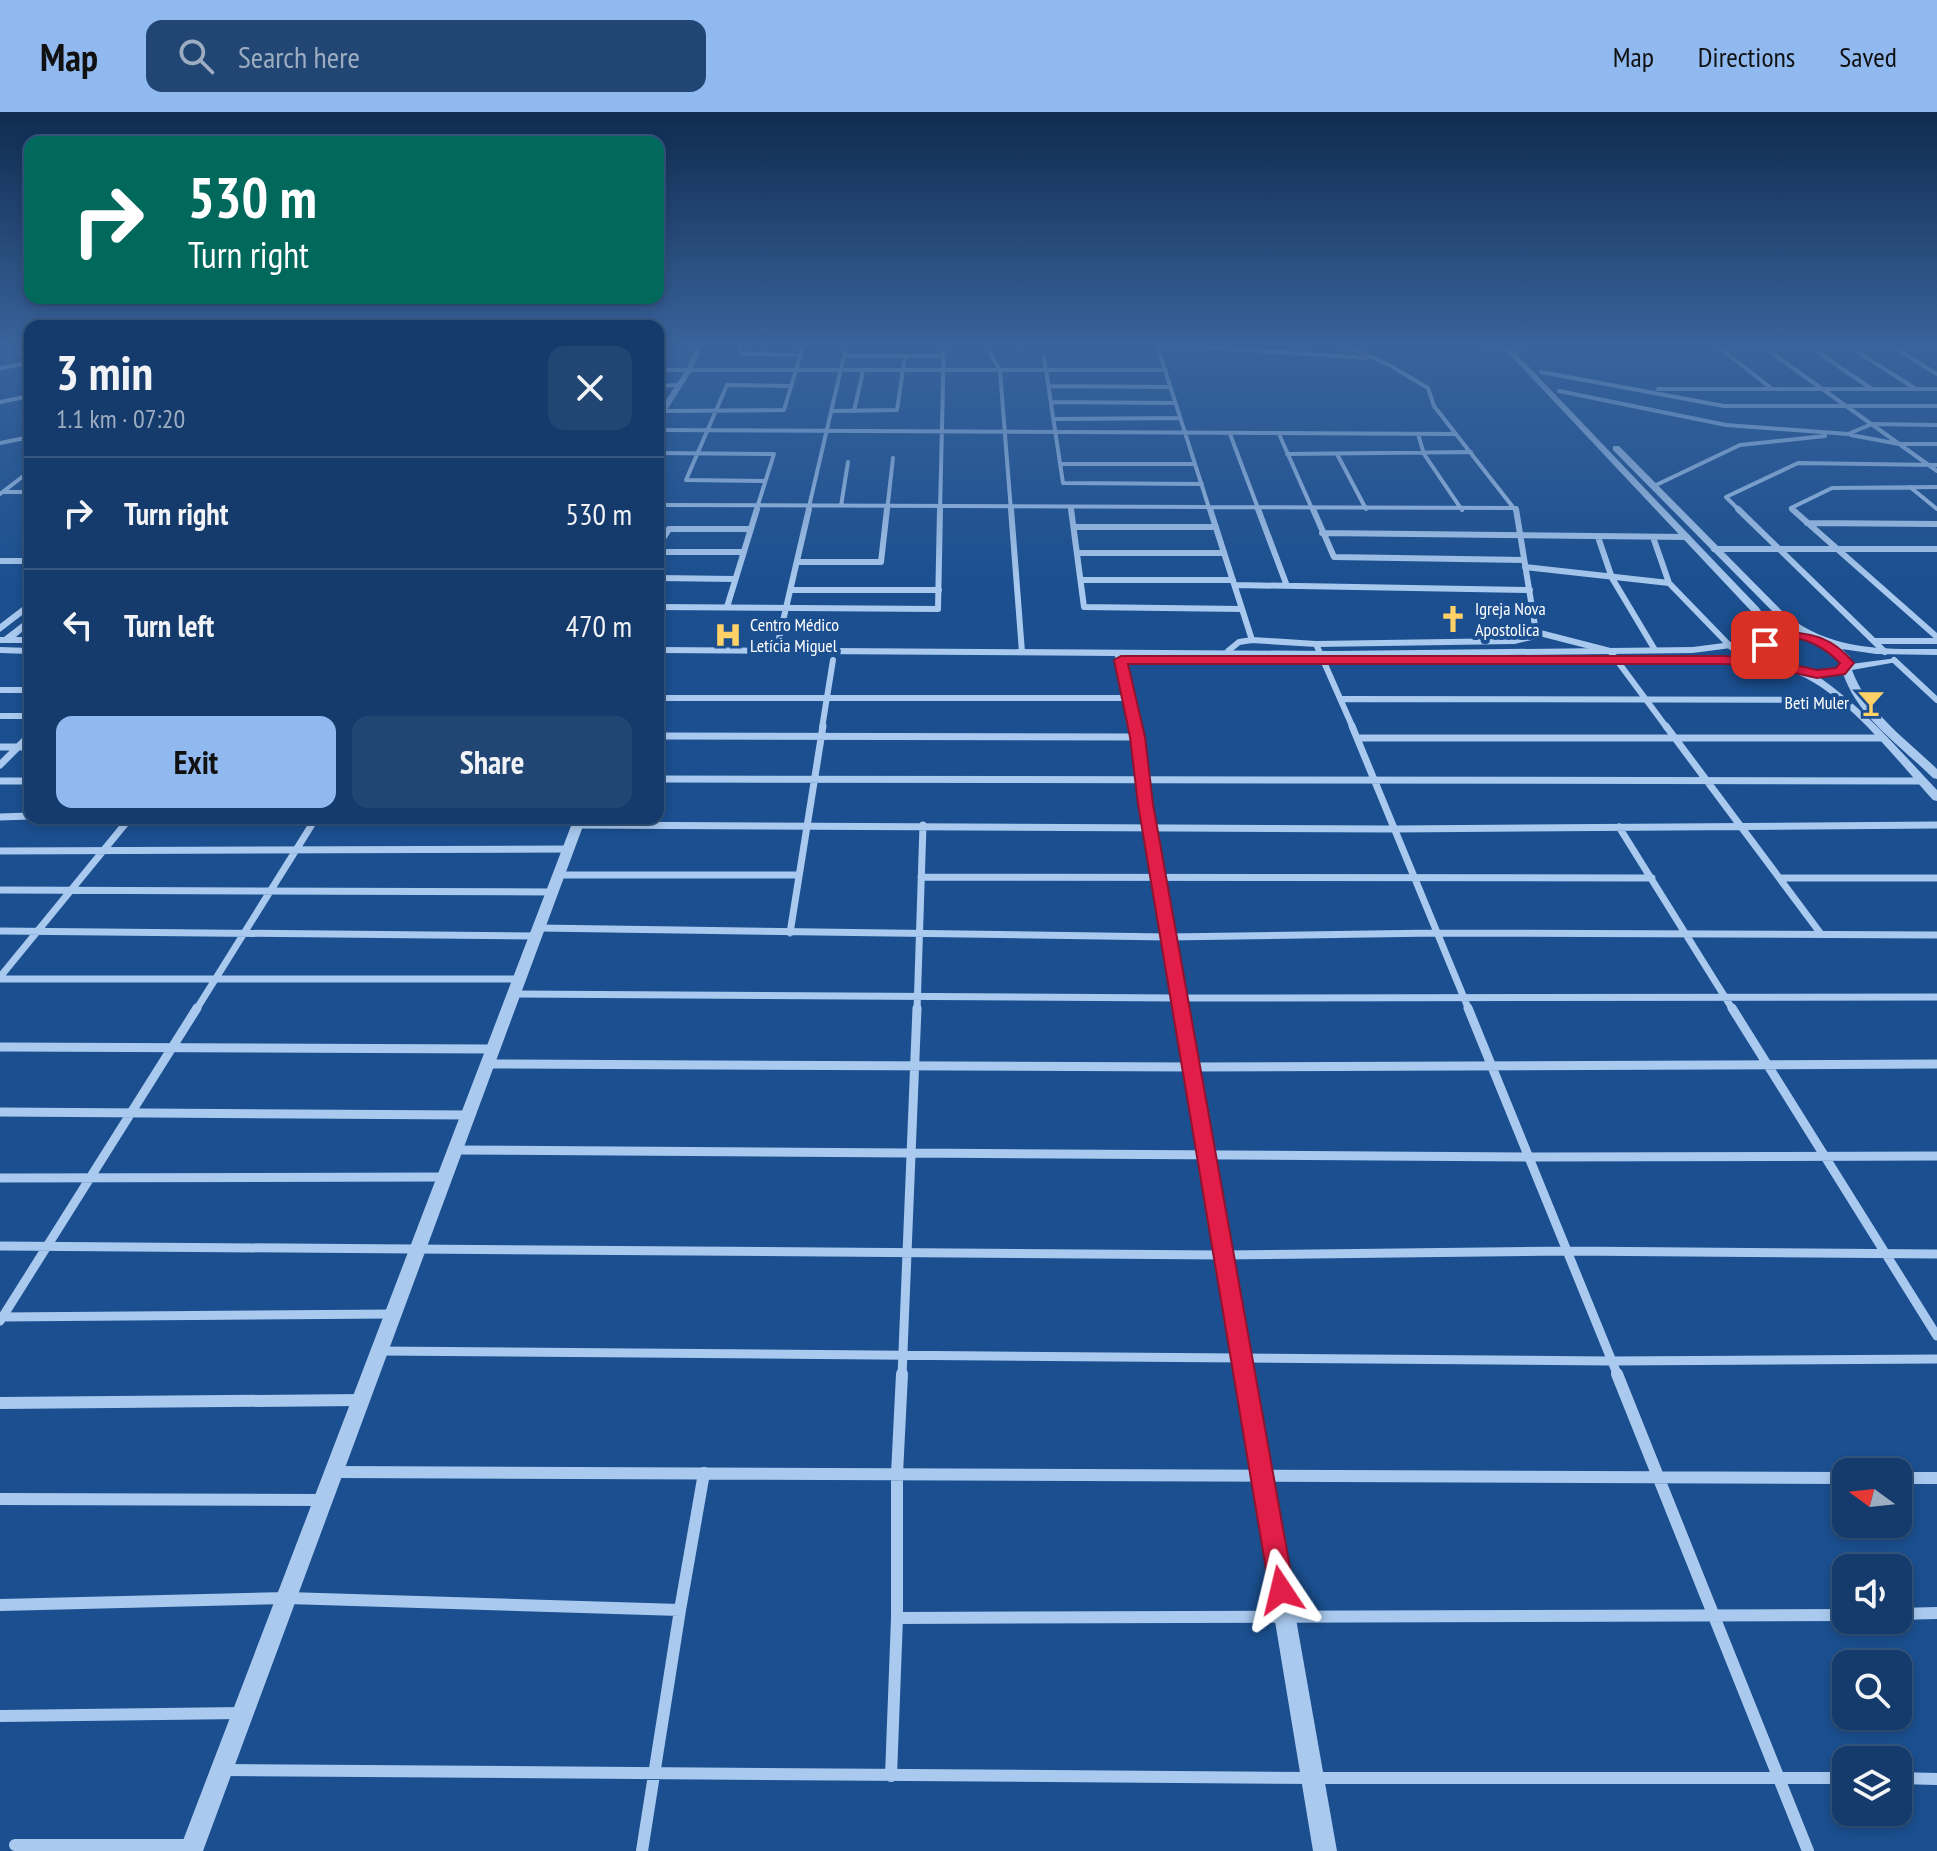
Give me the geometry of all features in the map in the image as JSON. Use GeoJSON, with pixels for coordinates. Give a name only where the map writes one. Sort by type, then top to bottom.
{"type":"FeatureCollection","features":[{"type":"Feature","properties":{"kind":"street"},"geometry":{"type":"LineString","coordinates":[[713,424],[687,481],[764,481]]}},
{"type":"Feature","properties":{"kind":"street"},"geometry":{"type":"LineString","coordinates":[[776,651],[828,424]]}},
{"type":"Feature","properties":{"kind":"street"},"geometry":{"type":"LineString","coordinates":[[664,607],[938,609],[943,424]]}},
{"type":"Feature","properties":{"kind":"street"},"geometry":{"type":"LineString","coordinates":[[1005,424],[1022,652]]}},
{"type":"Feature","properties":{"kind":"street"},"geometry":{"type":"LineString","coordinates":[[1055,424],[1063,483],[1202,484]]}},
{"type":"Feature","properties":{"kind":"street"},"geometry":{"type":"LineString","coordinates":[[1182,424],[1252,640]]}},
{"type":"Feature","properties":{"kind":"street"},"geometry":{"type":"LineString","coordinates":[[1448,424],[1516,508],[1536,632],[1541,635],[1614,655],[1731,647],[1782,634],[1852,649],[1937,652]]}},
{"type":"Feature","properties":{"kind":"street"},"geometry":{"type":"LineString","coordinates":[[1580,424],[1756,610],[1767,628],[1766,650],[1771,656],[1826,683],[1937,797]]}},
{"type":"Feature","properties":{"kind":"street"},"geometry":{"type":"LineString","coordinates":[[1592,424],[1784,618],[1845,657],[1846,668],[1858,696],[1934,769]]}},
{"type":"Feature","properties":{"kind":"street"},"geometry":{"type":"LineString","coordinates":[[1722,424],[1848,434],[1899,444],[1937,444]]}},
{"type":"Feature","properties":{"kind":"street"},"geometry":{"type":"LineString","coordinates":[[1654,486],[1740,445],[1848,434],[1872,424]]}},
{"type":"Feature","properties":{"kind":"street"},"geometry":{"type":"LineString","coordinates":[[1872,424],[1937,471]]}},
{"type":"Feature","properties":{"kind":"street"},"geometry":{"type":"LineString","coordinates":[[1882,424],[1937,425]]}},
{"type":"Feature","properties":{"kind":"street"},"geometry":{"type":"LineString","coordinates":[[664,430],[1456,434]]}},
{"type":"Feature","properties":{"kind":"street"},"geometry":{"type":"LineString","coordinates":[[0,434],[2,443],[24,438]]}},
{"type":"Feature","properties":{"kind":"street"},"geometry":{"type":"LineString","coordinates":[[1230,434],[1260,507],[1287,586]]}},
{"type":"Feature","properties":{"kind":"street"},"geometry":{"type":"LineString","coordinates":[[1279,434],[1330,553],[1342,559],[1525,564],[1612,578],[1669,583]]}},
{"type":"Feature","properties":{"kind":"street"},"geometry":{"type":"LineString","coordinates":[[1418,434],[1424,454],[1462,510]]}},
{"type":"Feature","properties":{"kind":"street"},"geometry":{"type":"LineString","coordinates":[[1287,454],[1471,452]]}},
{"type":"Feature","properties":{"kind":"street"},"geometry":{"type":"LineString","coordinates":[[664,453],[772,453],[727,607]]}},
{"type":"Feature","properties":{"kind":"street"},"geometry":{"type":"LineString","coordinates":[[1337,454],[1366,509]]}},
{"type":"Feature","properties":{"kind":"street"},"geometry":{"type":"LineString","coordinates":[[798,562],[881,562],[893,458]]}},
{"type":"Feature","properties":{"kind":"street"},"geometry":{"type":"LineString","coordinates":[[841,506],[848,462]]}},
{"type":"Feature","properties":{"kind":"street"},"geometry":{"type":"LineString","coordinates":[[1061,464],[1195,464]]}},
{"type":"Feature","properties":{"kind":"street"},"geometry":{"type":"LineString","coordinates":[[1885,652],[1726,497],[1795,464],[1937,465]]}},
{"type":"Feature","properties":{"kind":"street"},"geometry":{"type":"LineString","coordinates":[[1,493],[24,476]]}},
{"type":"Feature","properties":{"kind":"street"},"geometry":{"type":"LineString","coordinates":[[1910,487],[1937,509]]}},
{"type":"Feature","properties":{"kind":"street"},"geometry":{"type":"LineString","coordinates":[[1937,487],[1831,488],[1791,508],[1937,639]]}},
{"type":"Feature","properties":{"kind":"street"},"geometry":{"type":"LineString","coordinates":[[1,493],[24,492]]}},
{"type":"Feature","properties":{"kind":"street"},"geometry":{"type":"LineString","coordinates":[[664,505],[1516,508]]}},
{"type":"Feature","properties":{"kind":"street"},"geometry":{"type":"LineString","coordinates":[[1071,507],[1084,607],[1242,609]]}},
{"type":"Feature","properties":{"kind":"street"},"geometry":{"type":"LineString","coordinates":[[1807,523],[1937,524]]}},
{"type":"Feature","properties":{"kind":"street"},"geometry":{"type":"LineString","coordinates":[[1074,527],[1216,527]]}},
{"type":"Feature","properties":{"kind":"street"},"geometry":{"type":"LineString","coordinates":[[664,538],[669,529],[749,529]]}},
{"type":"Feature","properties":{"kind":"street"},"geometry":{"type":"LineString","coordinates":[[1322,533],[1687,537]]}},
{"type":"Feature","properties":{"kind":"street"},"geometry":{"type":"LineString","coordinates":[[1598,537],[1612,578],[1655,650]]}},
{"type":"Feature","properties":{"kind":"street"},"geometry":{"type":"LineString","coordinates":[[1653,537],[1669,583],[1731,647]]}},
{"type":"Feature","properties":{"kind":"street"},"geometry":{"type":"LineString","coordinates":[[664,549],[743,552]]}},
{"type":"Feature","properties":{"kind":"street"},"geometry":{"type":"LineString","coordinates":[[1714,549],[1937,549]]}},
{"type":"Feature","properties":{"kind":"street"},"geometry":{"type":"LineString","coordinates":[[1078,553],[1224,553]]}},
{"type":"Feature","properties":{"kind":"street"},"geometry":{"type":"LineString","coordinates":[[0,561],[24,561]]}},
{"type":"Feature","properties":{"kind":"street"},"geometry":{"type":"LineString","coordinates":[[664,578],[735,579]]}},
{"type":"Feature","properties":{"kind":"street"},"geometry":{"type":"LineString","coordinates":[[1082,580],[1530,590]]}},
{"type":"Feature","properties":{"kind":"street"},"geometry":{"type":"LineString","coordinates":[[791,590],[939,590]]}},
{"type":"Feature","properties":{"kind":"street"},"geometry":{"type":"LineString","coordinates":[[0,629],[24,609]]}},
{"type":"Feature","properties":{"kind":"street"},"geometry":{"type":"LineString","coordinates":[[2,644],[24,625]]}},
{"type":"Feature","properties":{"kind":"street"},"geometry":{"type":"LineString","coordinates":[[664,659],[833,660],[1321,653],[1514,641],[1541,635]]}},
{"type":"Feature","properties":{"kind":"street"},"geometry":{"type":"LineString","coordinates":[[1873,641],[1937,639]]}},
{"type":"Feature","properties":{"kind":"street"},"geometry":{"type":"LineString","coordinates":[[1228,651],[1239,642],[1252,640],[1321,653]]}},
{"type":"Feature","properties":{"kind":"street"},"geometry":{"type":"LineString","coordinates":[[2,644],[24,641]]}},
{"type":"Feature","properties":{"kind":"street"},"geometry":{"type":"LineString","coordinates":[[2,644],[24,650]]}},
{"type":"Feature","properties":{"kind":"street"},"geometry":{"type":"LineString","coordinates":[[664,650],[1022,652],[1120,656],[1228,651],[1614,655],[1724,660],[1817,674],[1894,660],[1937,660]]}},
{"type":"Feature","properties":{"kind":"street"},"geometry":{"type":"LineString","coordinates":[[1321,653],[1343,699],[1436,933],[1493,1065],[1808,1851]]}},
{"type":"Feature","properties":{"kind":"street"},"geometry":{"type":"LineString","coordinates":[[1614,655],[1821,934]]}},
{"type":"Feature","properties":{"kind":"street"},"geometry":{"type":"LineString","coordinates":[[1120,656],[1138,737],[1149,827],[1325,1851]]}},
{"type":"Feature","properties":{"kind":"street"},"geometry":{"type":"LineString","coordinates":[[790,933],[833,660]]}},
{"type":"Feature","properties":{"kind":"street"},"geometry":{"type":"LineString","coordinates":[[1894,660],[1937,700]]}},
{"type":"Feature","properties":{"kind":"street"},"geometry":{"type":"LineString","coordinates":[[0,690],[24,690]]}},
{"type":"Feature","properties":{"kind":"street"},"geometry":{"type":"LineString","coordinates":[[664,698],[1130,698]]}},
{"type":"Feature","properties":{"kind":"street"},"geometry":{"type":"LineString","coordinates":[[1343,699],[1843,700]]}},
{"type":"Feature","properties":{"kind":"street"},"geometry":{"type":"LineString","coordinates":[[0,716],[24,716]]}},
{"type":"Feature","properties":{"kind":"street"},"geometry":{"type":"LineString","coordinates":[[664,736],[1138,737]]}},
{"type":"Feature","properties":{"kind":"street"},"geometry":{"type":"LineString","coordinates":[[1358,738],[1880,738]]}},
{"type":"Feature","properties":{"kind":"street"},"geometry":{"type":"LineString","coordinates":[[0,765],[24,741]]}},
{"type":"Feature","properties":{"kind":"street"},"geometry":{"type":"LineString","coordinates":[[0,747],[24,747]]}},
{"type":"Feature","properties":{"kind":"street"},"geometry":{"type":"LineString","coordinates":[[664,779],[1921,781]]}},
{"type":"Feature","properties":{"kind":"street"},"geometry":{"type":"LineString","coordinates":[[0,781],[24,781]]}},
{"type":"Feature","properties":{"kind":"street"},"geometry":{"type":"LineString","coordinates":[[0,817],[24,816]]}},
{"type":"Feature","properties":{"kind":"street"},"geometry":{"type":"LineString","coordinates":[[664,823],[1394,829],[1937,825]]}},
{"type":"Feature","properties":{"kind":"street"},"geometry":{"type":"LineString","coordinates":[[0,978],[125,824]]}},
{"type":"Feature","properties":{"kind":"street"},"geometry":{"type":"LineString","coordinates":[[1,1318],[312,824]]}},
{"type":"Feature","properties":{"kind":"street"},"geometry":{"type":"LineString","coordinates":[[15,1845],[192,1848],[578,824]]}},
{"type":"Feature","properties":{"kind":"street"},"geometry":{"type":"LineString","coordinates":[[891,1776],[897,1618],[897,1474],[909,1252],[923,825]]}},
{"type":"Feature","properties":{"kind":"street"},"geometry":{"type":"LineString","coordinates":[[1619,827],[1937,1336]]}},
{"type":"Feature","properties":{"kind":"street"},"geometry":{"type":"LineString","coordinates":[[0,851],[569,849]]}},
{"type":"Feature","properties":{"kind":"street"},"geometry":{"type":"LineString","coordinates":[[0,890],[556,884],[799,875]]}},
{"type":"Feature","properties":{"kind":"street"},"geometry":{"type":"LineString","coordinates":[[921,877],[1652,878]]}},
{"type":"Feature","properties":{"kind":"street"},"geometry":{"type":"LineString","coordinates":[[1780,878],[1937,878]]}},
{"type":"Feature","properties":{"kind":"street"},"geometry":{"type":"LineString","coordinates":[[0,931],[1168,937],[1436,933],[1937,935]]}},
{"type":"Feature","properties":{"kind":"street"},"geometry":{"type":"LineString","coordinates":[[0,978],[1179,998],[1937,997]]}},
{"type":"Feature","properties":{"kind":"street"},"geometry":{"type":"LineString","coordinates":[[0,1047],[171,1046],[915,1065],[1937,1064]]}},
{"type":"Feature","properties":{"kind":"street"},"geometry":{"type":"LineString","coordinates":[[0,1112],[468,1115]]}},
{"type":"Feature","properties":{"kind":"street"},"geometry":{"type":"LineString","coordinates":[[455,1150],[1530,1157],[1937,1156]]}},
{"type":"Feature","properties":{"kind":"street"},"geometry":{"type":"LineString","coordinates":[[0,1178],[445,1177]]}},
{"type":"Feature","properties":{"kind":"street"},"geometry":{"type":"LineString","coordinates":[[0,1246],[1223,1255],[1567,1251],[1937,1254]]}},
{"type":"Feature","properties":{"kind":"street"},"geometry":{"type":"LineString","coordinates":[[1,1318],[394,1314]]}},
{"type":"Feature","properties":{"kind":"street"},"geometry":{"type":"LineString","coordinates":[[380,1351],[1610,1361],[1937,1359]]}},
{"type":"Feature","properties":{"kind":"street"},"geometry":{"type":"LineString","coordinates":[[0,1403],[361,1400]]}},
{"type":"Feature","properties":{"kind":"street"},"geometry":{"type":"LineString","coordinates":[[334,1471],[1832,1478]]}},
{"type":"Feature","properties":{"kind":"street"},"geometry":{"type":"LineString","coordinates":[[642,1851],[704,1473]]}},
{"type":"Feature","properties":{"kind":"street"},"geometry":{"type":"LineString","coordinates":[[1912,1478],[1937,1478]]}},
{"type":"Feature","properties":{"kind":"street"},"geometry":{"type":"LineString","coordinates":[[0,1499],[324,1500]]}},
{"type":"Feature","properties":{"kind":"street"},"geometry":{"type":"LineString","coordinates":[[0,1605],[287,1598],[680,1610]]}},
{"type":"Feature","properties":{"kind":"street"},"geometry":{"type":"LineString","coordinates":[[1912,1614],[1937,1613]]}},
{"type":"Feature","properties":{"kind":"street"},"geometry":{"type":"LineString","coordinates":[[897,1618],[1832,1615]]}},
{"type":"Feature","properties":{"kind":"street"},"geometry":{"type":"LineString","coordinates":[[0,1716],[243,1713]]}},
{"type":"Feature","properties":{"kind":"street"},"geometry":{"type":"LineString","coordinates":[[222,1770],[1313,1778],[1832,1778]]}},
{"type":"Feature","properties":{"kind":"street"},"geometry":{"type":"LineString","coordinates":[[1912,1778],[1937,1779]]}},
{"type":"Feature","properties":{"kind":"place","name":"Igreja Nova Apostolica"},"geometry":{"type":"Point","coordinates":[1453,619]}},
{"type":"Feature","properties":{"kind":"place","name":"Centro Médico Letícia Miguel"},"geometry":{"type":"Point","coordinates":[728,635]}},
{"type":"Feature","properties":{"kind":"place","name":"Beti Muler"},"geometry":{"type":"Point","coordinates":[1871,703]}},
{"type":"Feature","properties":{"kind":"route"},"geometry":{"type":"LineString","coordinates":[[1281,1590],[1145,804],[1138,737],[1121,660],[1724,660],[1768,663],[1817,674],[1840,672],[1846,668],[1845,657],[1839,651],[1807,637],[1782,634],[1772,636],[1765,645]]}}]}
